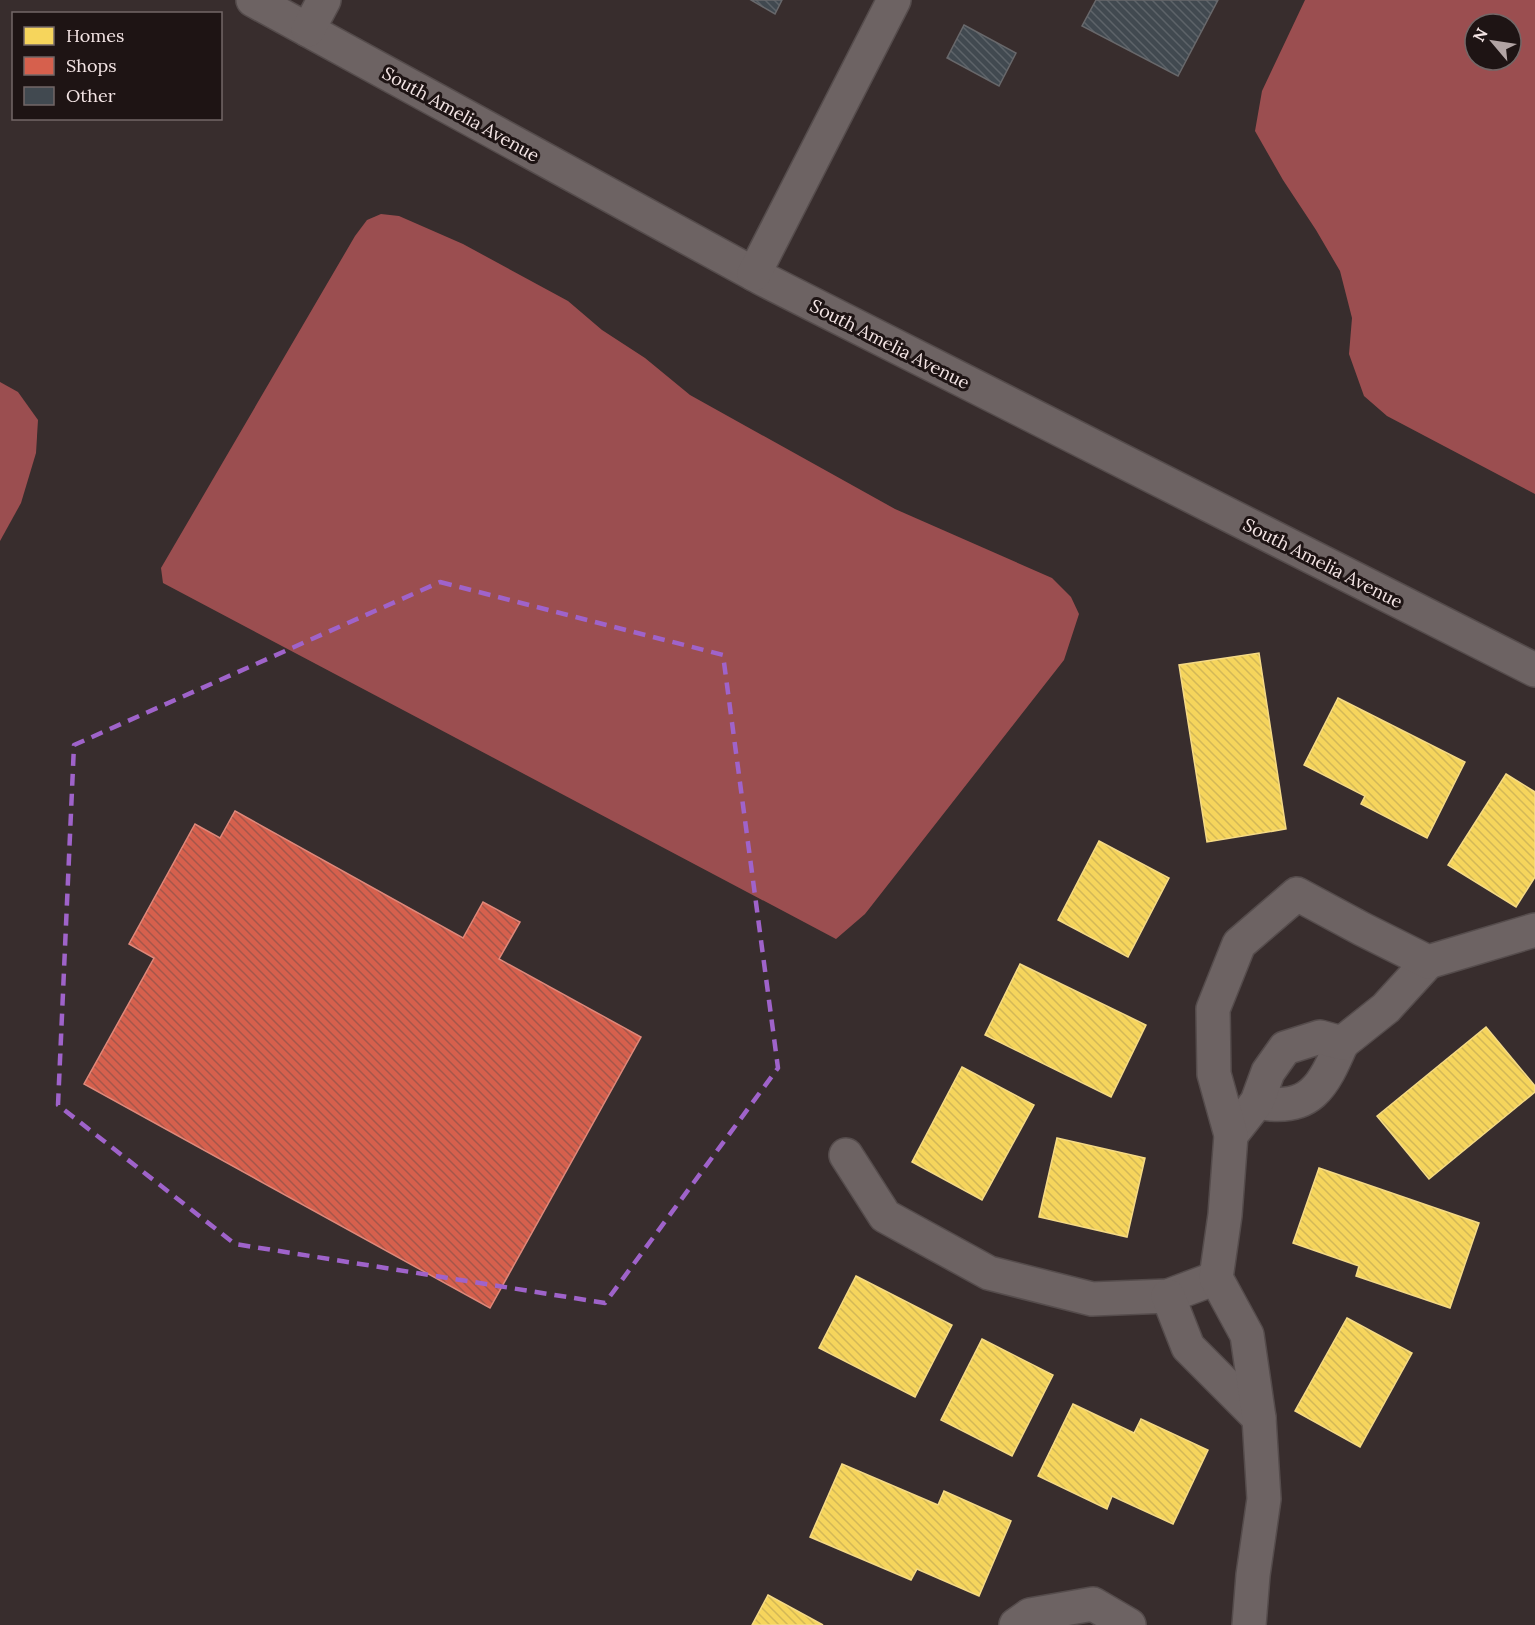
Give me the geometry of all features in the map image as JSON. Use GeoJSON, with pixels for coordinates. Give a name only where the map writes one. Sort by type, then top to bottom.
{"type":"FeatureCollection","features":[{"type":"Feature","properties":{"kind":"street","name":"South Amelia Avenue"},"geometry":{"type":"LineString","coordinates":[[253,0],[754,274],[1535,670]]}},
{"type":"Feature","properties":{"kind":"street"},"geometry":{"type":"LineString","coordinates":[[308,30],[324,0]]}},
{"type":"Feature","properties":{"kind":"street"},"geometry":{"type":"LineString","coordinates":[[754,274],[894,0]]}},
{"type":"Feature","properties":{"kind":"street"},"geometry":{"type":"LineString","coordinates":[[1249,1625],[1253,1575],[1264,1499],[1259,1418],[1247,1335],[1216,1278],[1225,1215],[1231,1135],[1214,1074],[1213,1009],[1239,944],[1297,894],[1428,962]]}},
{"type":"Feature","properties":{"kind":"street"},"geometry":{"type":"LineString","coordinates":[[1257,1101],[1273,1105],[1304,1099],[1315,1092],[1328,1075],[1342,1043],[1386,1008],[1428,962],[1535,930]]}},
{"type":"Feature","properties":{"kind":"street"},"geometry":{"type":"LineString","coordinates":[[1231,1135],[1257,1101],[1268,1072],[1285,1048],[1320,1037],[1342,1043]]}},
{"type":"Feature","properties":{"kind":"street"},"geometry":{"type":"LineString","coordinates":[[846,1155],[885,1216],[988,1273],[1092,1299],[1168,1296],[1216,1278]]}},
{"type":"Feature","properties":{"kind":"street"},"geometry":{"type":"LineString","coordinates":[[1168,1296],[1188,1347],[1259,1418]]}},
{"type":"Feature","properties":{"kind":"street"},"geometry":{"type":"LineString","coordinates":[[1016,1625],[1030,1615],[1093,1604],[1129,1625]]}},
{"type":"Feature","properties":{"kind":"highlighted area"},"geometry":{"type":"Polygon","coordinates":[[[440,582],[723,655],[778,1068],[605,1303],[235,1244],[58,1105],[74,745],[440,582]]]}},
{"type":"Feature","properties":{"kind":"shaded area"},"geometry":{"type":"Polygon","coordinates":[[[1305,0],[1535,0],[1535,494],[1387,416],[1364,396],[1349,354],[1352,318],[1340,271],[1255,131],[1262,91],[1305,0]]]}},
{"type":"Feature","properties":{"kind":"shaded area"},"geometry":{"type":"Polygon","coordinates":[[[381,214],[399,216],[463,244],[568,301],[602,330],[645,358],[690,395],[895,509],[1052,578],[1071,597],[1079,614],[1064,660],[865,914],[836,939],[163,583],[161,568],[355,236],[367,220],[381,214]]]}},
{"type":"Feature","properties":{"kind":"shaded area"},"geometry":{"type":"Polygon","coordinates":[[[0,382],[18,392],[38,420],[36,453],[21,503],[0,541],[0,382]]]}},
{"type":"Feature","properties":{"kind":"building: Homes"},"geometry":{"type":"Polygon","coordinates":[[[1259,653],[1286,829],[1207,842],[1179,665],[1259,653]]]}},
{"type":"Feature","properties":{"kind":"building: Homes"},"geometry":{"type":"Polygon","coordinates":[[[1338,698],[1465,762],[1427,838],[1361,804],[1365,796],[1304,765],[1338,698]]]}},
{"type":"Feature","properties":{"kind":"building: Homes"},"geometry":{"type":"Polygon","coordinates":[[[1506,774],[1535,792],[1535,877],[1516,907],[1448,865],[1506,774]]]}},
{"type":"Feature","properties":{"kind":"building: Homes"},"geometry":{"type":"Polygon","coordinates":[[[1099,841],[1169,878],[1128,957],[1058,920],[1099,841]]]}},
{"type":"Feature","properties":{"kind":"building: Homes"},"geometry":{"type":"Polygon","coordinates":[[[1020,964],[1146,1025],[1111,1097],[985,1035],[1020,964]]]}},
{"type":"Feature","properties":{"kind":"building: Homes"},"geometry":{"type":"Polygon","coordinates":[[[1486,1027],[1535,1086],[1535,1092],[1429,1179],[1377,1116],[1486,1027]]]}},
{"type":"Feature","properties":{"kind":"building: Homes"},"geometry":{"type":"Polygon","coordinates":[[[962,1067],[1034,1105],[982,1200],[912,1162],[962,1067]]]}},
{"type":"Feature","properties":{"kind":"building: Homes"},"geometry":{"type":"Polygon","coordinates":[[[1057,1138],[1145,1158],[1127,1237],[1039,1217],[1057,1138]]]}},
{"type":"Feature","properties":{"kind":"building: Homes"},"geometry":{"type":"Polygon","coordinates":[[[1319,1168],[1479,1223],[1450,1308],[1356,1276],[1359,1266],[1293,1243],[1319,1168]]]}},
{"type":"Feature","properties":{"kind":"building: Homes"},"geometry":{"type":"Polygon","coordinates":[[[856,1276],[952,1325],[915,1397],[819,1348],[856,1276]]]}},
{"type":"Feature","properties":{"kind":"building: Homes"},"geometry":{"type":"Polygon","coordinates":[[[1347,1318],[1412,1353],[1360,1447],[1295,1411],[1347,1318]]]}},
{"type":"Feature","properties":{"kind":"building: Homes"},"geometry":{"type":"Polygon","coordinates":[[[982,1339],[1053,1375],[1012,1456],[941,1420],[982,1339]]]}},
{"type":"Feature","properties":{"kind":"building: Homes"},"geometry":{"type":"Polygon","coordinates":[[[1073,1404],[1134,1433],[1141,1419],[1208,1450],[1173,1524],[1112,1496],[1107,1509],[1038,1476],[1073,1404]]]}},
{"type":"Feature","properties":{"kind":"building: Homes"},"geometry":{"type":"Polygon","coordinates":[[[842,1464],[938,1505],[944,1491],[1011,1521],[979,1596],[917,1569],[911,1580],[810,1537],[842,1464]]]}},
{"type":"Feature","properties":{"kind":"building: Homes"},"geometry":{"type":"Polygon","coordinates":[[[768,1595],[823,1625],[752,1625],[768,1595]]]}},
{"type":"Feature","properties":{"kind":"building: Shops"},"geometry":{"type":"Polygon","coordinates":[[[235,811],[463,938],[483,902],[520,922],[499,959],[641,1037],[490,1308],[84,1084],[154,958],[129,944],[195,824],[220,838],[235,811]]]}},
{"type":"Feature","properties":{"kind":"building: Other"},"geometry":{"type":"Polygon","coordinates":[[[751,0],[782,0],[775,14],[751,0]]]}},
{"type":"Feature","properties":{"kind":"building: Other"},"geometry":{"type":"Polygon","coordinates":[[[1096,0],[1218,0],[1178,76],[1082,26],[1096,0]]]}},
{"type":"Feature","properties":{"kind":"building: Other"},"geometry":{"type":"Polygon","coordinates":[[[964,25],[1016,53],[999,86],[947,58],[964,25]]]}}]}
